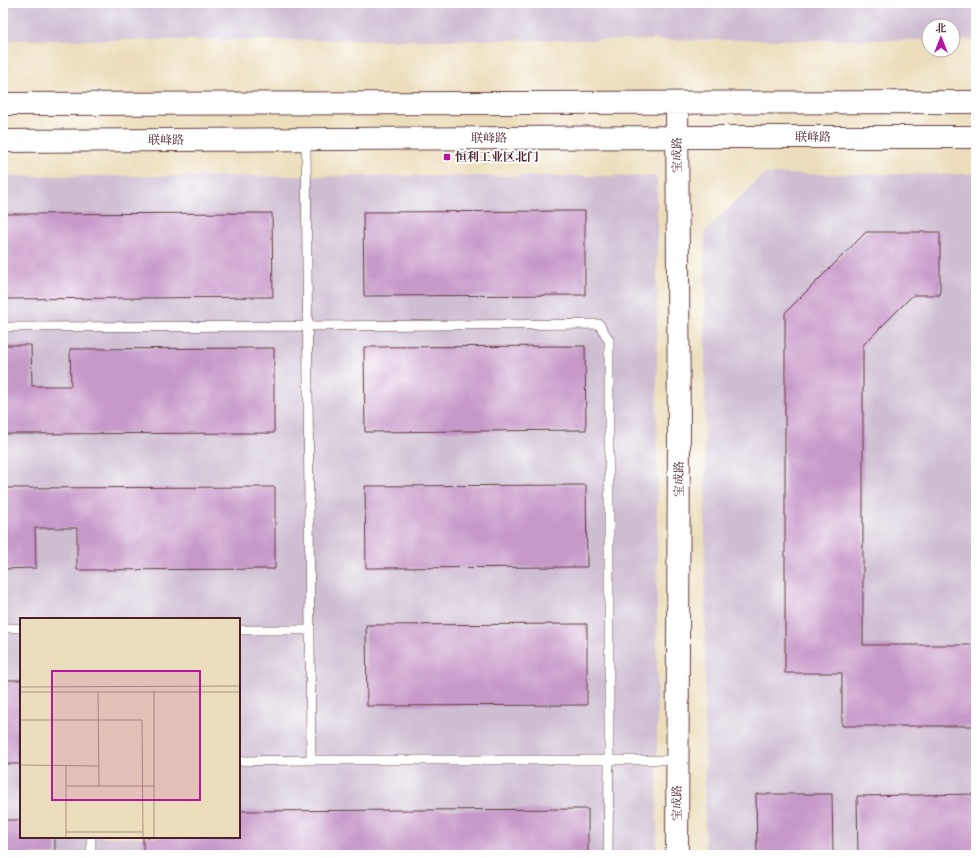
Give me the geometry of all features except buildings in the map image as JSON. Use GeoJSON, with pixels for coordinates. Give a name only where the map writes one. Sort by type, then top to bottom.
{"type":"FeatureCollection","features":[{"type":"Feature","properties":{"kind":"street"},"geometry":{"type":"LineString","coordinates":[[3,104],[976,102]]}},
{"type":"Feature","properties":{"kind":"street","name":"宝成路"},"geometry":{"type":"LineString","coordinates":[[677,103],[679,434],[677,855]]}},
{"type":"Feature","properties":{"kind":"street","name":"联峰路"},"geometry":{"type":"LineString","coordinates":[[3,141],[677,137],[976,137]]}},
{"type":"Feature","properties":{"kind":"lane"},"geometry":{"type":"LineString","coordinates":[[306,139],[311,760]]}},
{"type":"Feature","properties":{"kind":"lane"},"geometry":{"type":"LineString","coordinates":[[3,327],[599,324],[609,340],[608,855]]}},
{"type":"Feature","properties":{"kind":"lane"},"geometry":{"type":"LineString","coordinates":[[3,628],[20,628]]}},
{"type":"Feature","properties":{"kind":"lane"},"geometry":{"type":"LineString","coordinates":[[240,630],[310,630]]}},
{"type":"Feature","properties":{"kind":"lane"},"geometry":{"type":"LineString","coordinates":[[240,761],[677,760]]}},
{"type":"Feature","properties":{"kind":"lane"},"geometry":{"type":"LineString","coordinates":[[91,838],[91,855]]}},
{"type":"Feature","properties":{"kind":"shaded area"},"geometry":{"type":"Polygon","coordinates":[[[3,3],[976,3],[976,40],[961,40],[961,18],[921,18],[921,40],[3,40],[3,3]]]}},
{"type":"Feature","properties":{"kind":"shaded area"},"geometry":{"type":"Polygon","coordinates":[[[764,174],[976,174],[976,855],[705,855],[705,232],[764,174]]]}},
{"type":"Feature","properties":{"kind":"shaded area"},"geometry":{"type":"Polygon","coordinates":[[[3,176],[657,176],[657,855],[3,855],[3,176]]]}},
{"type":"Feature","properties":{"kind":"place","name":"恒利工业区北门"},"geometry":{"type":"Point","coordinates":[447,157]}}]}
